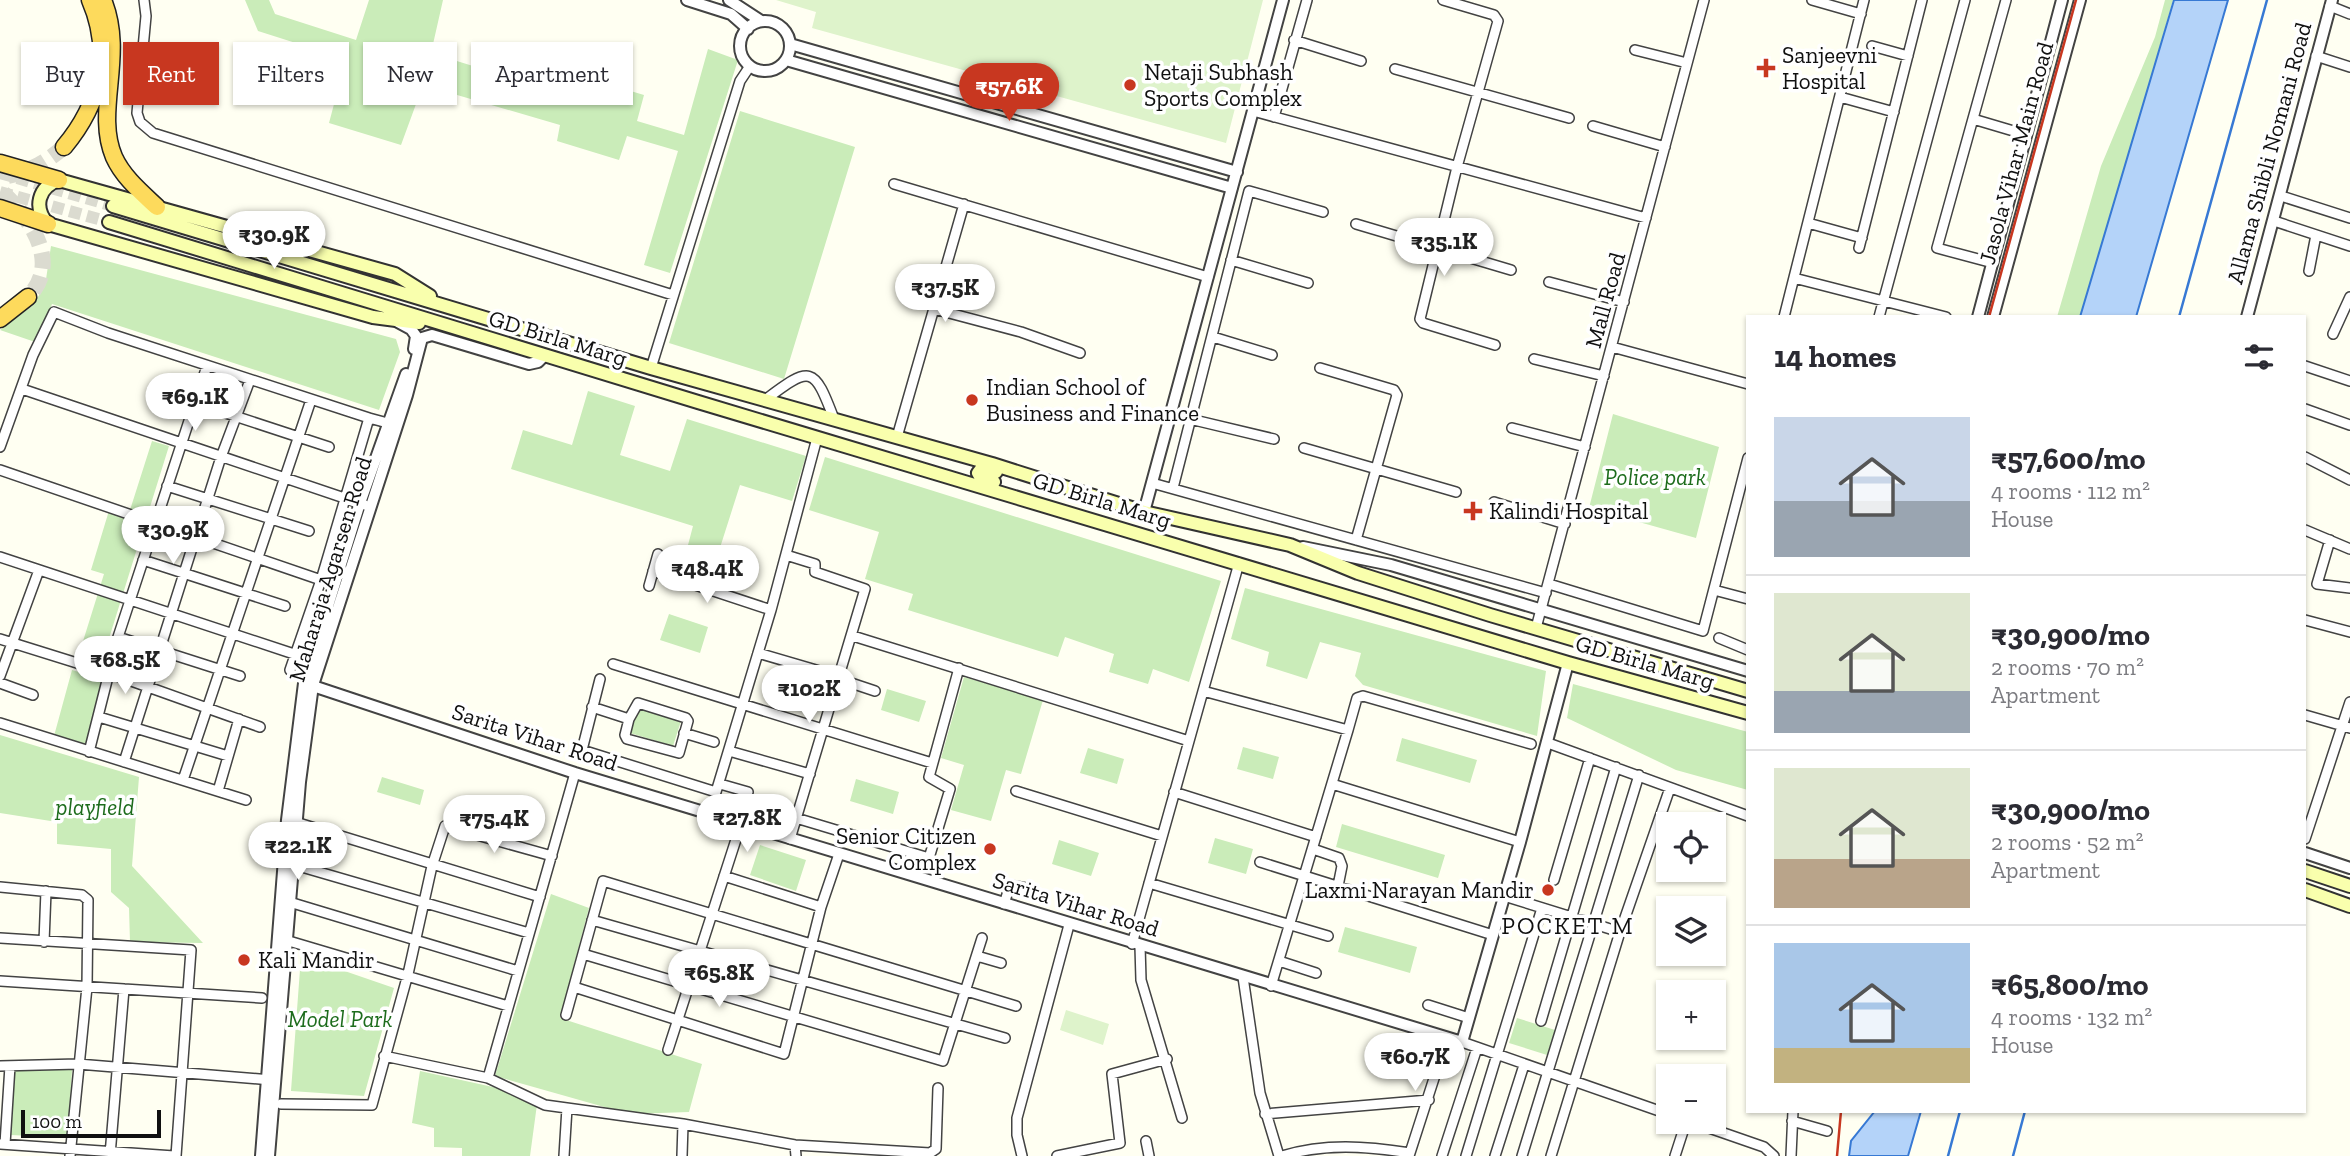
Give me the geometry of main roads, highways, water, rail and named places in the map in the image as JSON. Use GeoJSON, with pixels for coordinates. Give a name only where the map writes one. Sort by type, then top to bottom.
{"type":"FeatureCollection","features":[{"type":"Feature","properties":{"kind":"highway"},"geometry":{"type":"LineString","coordinates":[[64,147],[91,108],[101,72],[101,34],[90,0]]}},
{"type":"Feature","properties":{"kind":"highway"},"geometry":{"type":"LineString","coordinates":[[103,0],[113,49],[109,141],[119,167],[157,207]]}},
{"type":"Feature","properties":{"kind":"highway"},"geometry":{"type":"LineString","coordinates":[[0,163],[59,180]]}},
{"type":"Feature","properties":{"kind":"highway"},"geometry":{"type":"LineString","coordinates":[[0,208],[48,224]]}},
{"type":"Feature","properties":{"kind":"highway"},"geometry":{"type":"LineString","coordinates":[[0,319],[28,297]]}},
{"type":"Feature","properties":{"kind":"main road"},"geometry":{"type":"LineString","coordinates":[[444,305],[395,274],[59,180],[51,183],[40,195],[39,211],[48,224],[373,317],[444,325]]}},
{"type":"Feature","properties":{"kind":"main road","name":"GD Birla Marg"},"geometry":{"type":"LineString","coordinates":[[113,206],[651,368],[1031,476],[1144,512],[1290,545],[1358,573],[1746,690]]}},
{"type":"Feature","properties":{"kind":"main road"},"geometry":{"type":"LineString","coordinates":[[109,222],[444,325]]}},
{"type":"Feature","properties":{"kind":"main road","name":"GD Birla Marg"},"geometry":{"type":"LineString","coordinates":[[444,325],[1568,663],[1746,712]]}},
{"type":"Feature","properties":{"kind":"main road"},"geometry":{"type":"LineString","coordinates":[[908,464],[958,472],[962,468],[960,461],[922,449],[914,442]]}},
{"type":"Feature","properties":{"kind":"main road"},"geometry":{"type":"LineString","coordinates":[[1031,476],[1020,478],[988,469],[981,469],[978,473],[981,478],[1021,490],[1038,503]]}},
{"type":"Feature","properties":{"kind":"main road"},"geometry":{"type":"LineString","coordinates":[[2306,871],[2350,886]]}},
{"type":"Feature","properties":{"kind":"main road"},"geometry":{"type":"LineString","coordinates":[[2306,890],[2350,906]]}},
{"type":"Feature","properties":{"kind":"water"},"geometry":{"type":"Polygon","coordinates":[[[2174,0],[2228,0],[2137,315],[2081,315],[2174,0]]]}},
{"type":"Feature","properties":{"kind":"water"},"geometry":{"type":"Polygon","coordinates":[[[1873,1113],[1920,1113],[1908,1156],[1849,1156],[1851,1141],[1873,1113]]]}},
{"type":"Feature","properties":{"kind":"waterway"},"geometry":{"type":"LineString","coordinates":[[2180,315],[2267,0]]}},
{"type":"Feature","properties":{"kind":"waterway"},"geometry":{"type":"LineString","coordinates":[[1948,1156],[1959,1113]]}},
{"type":"Feature","properties":{"kind":"waterway"},"geometry":{"type":"LineString","coordinates":[[2013,1156],[2024,1113]]}},
{"type":"Feature","properties":{"kind":"tunnel"},"geometry":{"type":"LineString","coordinates":[[8,176],[38,165],[64,147]]}},
{"type":"Feature","properties":{"kind":"tunnel"},"geometry":{"type":"LineString","coordinates":[[0,173],[113,206]]}},
{"type":"Feature","properties":{"kind":"tunnel"},"geometry":{"type":"LineString","coordinates":[[0,192],[109,222]]}},
{"type":"Feature","properties":{"kind":"tunnel"},"geometry":{"type":"LineString","coordinates":[[3,193],[32,228],[42,256],[38,284],[28,297]]}},
{"type":"Feature","properties":{"kind":"railway"},"geometry":{"type":"LineString","coordinates":[[1990,315],[2076,0]]}},
{"type":"Feature","properties":{"kind":"railway"},"geometry":{"type":"LineString","coordinates":[[1837,1156],[1841,1113]]}},
{"type":"Feature","properties":{"kind":"place","name":"Sanjeevni Hospital"},"geometry":{"type":"Point","coordinates":[1766,68]}},
{"type":"Feature","properties":{"kind":"place","name":"Netaji Subhash Sports Complex"},"geometry":{"type":"Point","coordinates":[1130,85]}},
{"type":"Feature","properties":{"kind":"place","name":"Indian School of Business and Finance"},"geometry":{"type":"Point","coordinates":[972,400]}},
{"type":"Feature","properties":{"kind":"place","name":"Kalindi Hospital"},"geometry":{"type":"Point","coordinates":[1473,511]}},
{"type":"Feature","properties":{"kind":"place","name":"Senior Citizen Complex"},"geometry":{"type":"Point","coordinates":[990,849]}},
{"type":"Feature","properties":{"kind":"place","name":"Laxmi Narayan Mandir"},"geometry":{"type":"Point","coordinates":[1548,890]}},
{"type":"Feature","properties":{"kind":"place","name":"Kali Mandir"},"geometry":{"type":"Point","coordinates":[244,960]}},
{"type":"Feature","properties":{"kind":"district","name":"POCKET M"},"geometry":{"type":"Point","coordinates":[1568,925]}},
{"type":"Feature","properties":{"kind":"park label","name":"Police park"},"geometry":{"type":"Point","coordinates":[1655,477]}},
{"type":"Feature","properties":{"kind":"park label","name":"playfield"},"geometry":{"type":"Point","coordinates":[95,807]}},
{"type":"Feature","properties":{"kind":"park label","name":"Model Park"},"geometry":{"type":"Point","coordinates":[340,1019]}}]}
